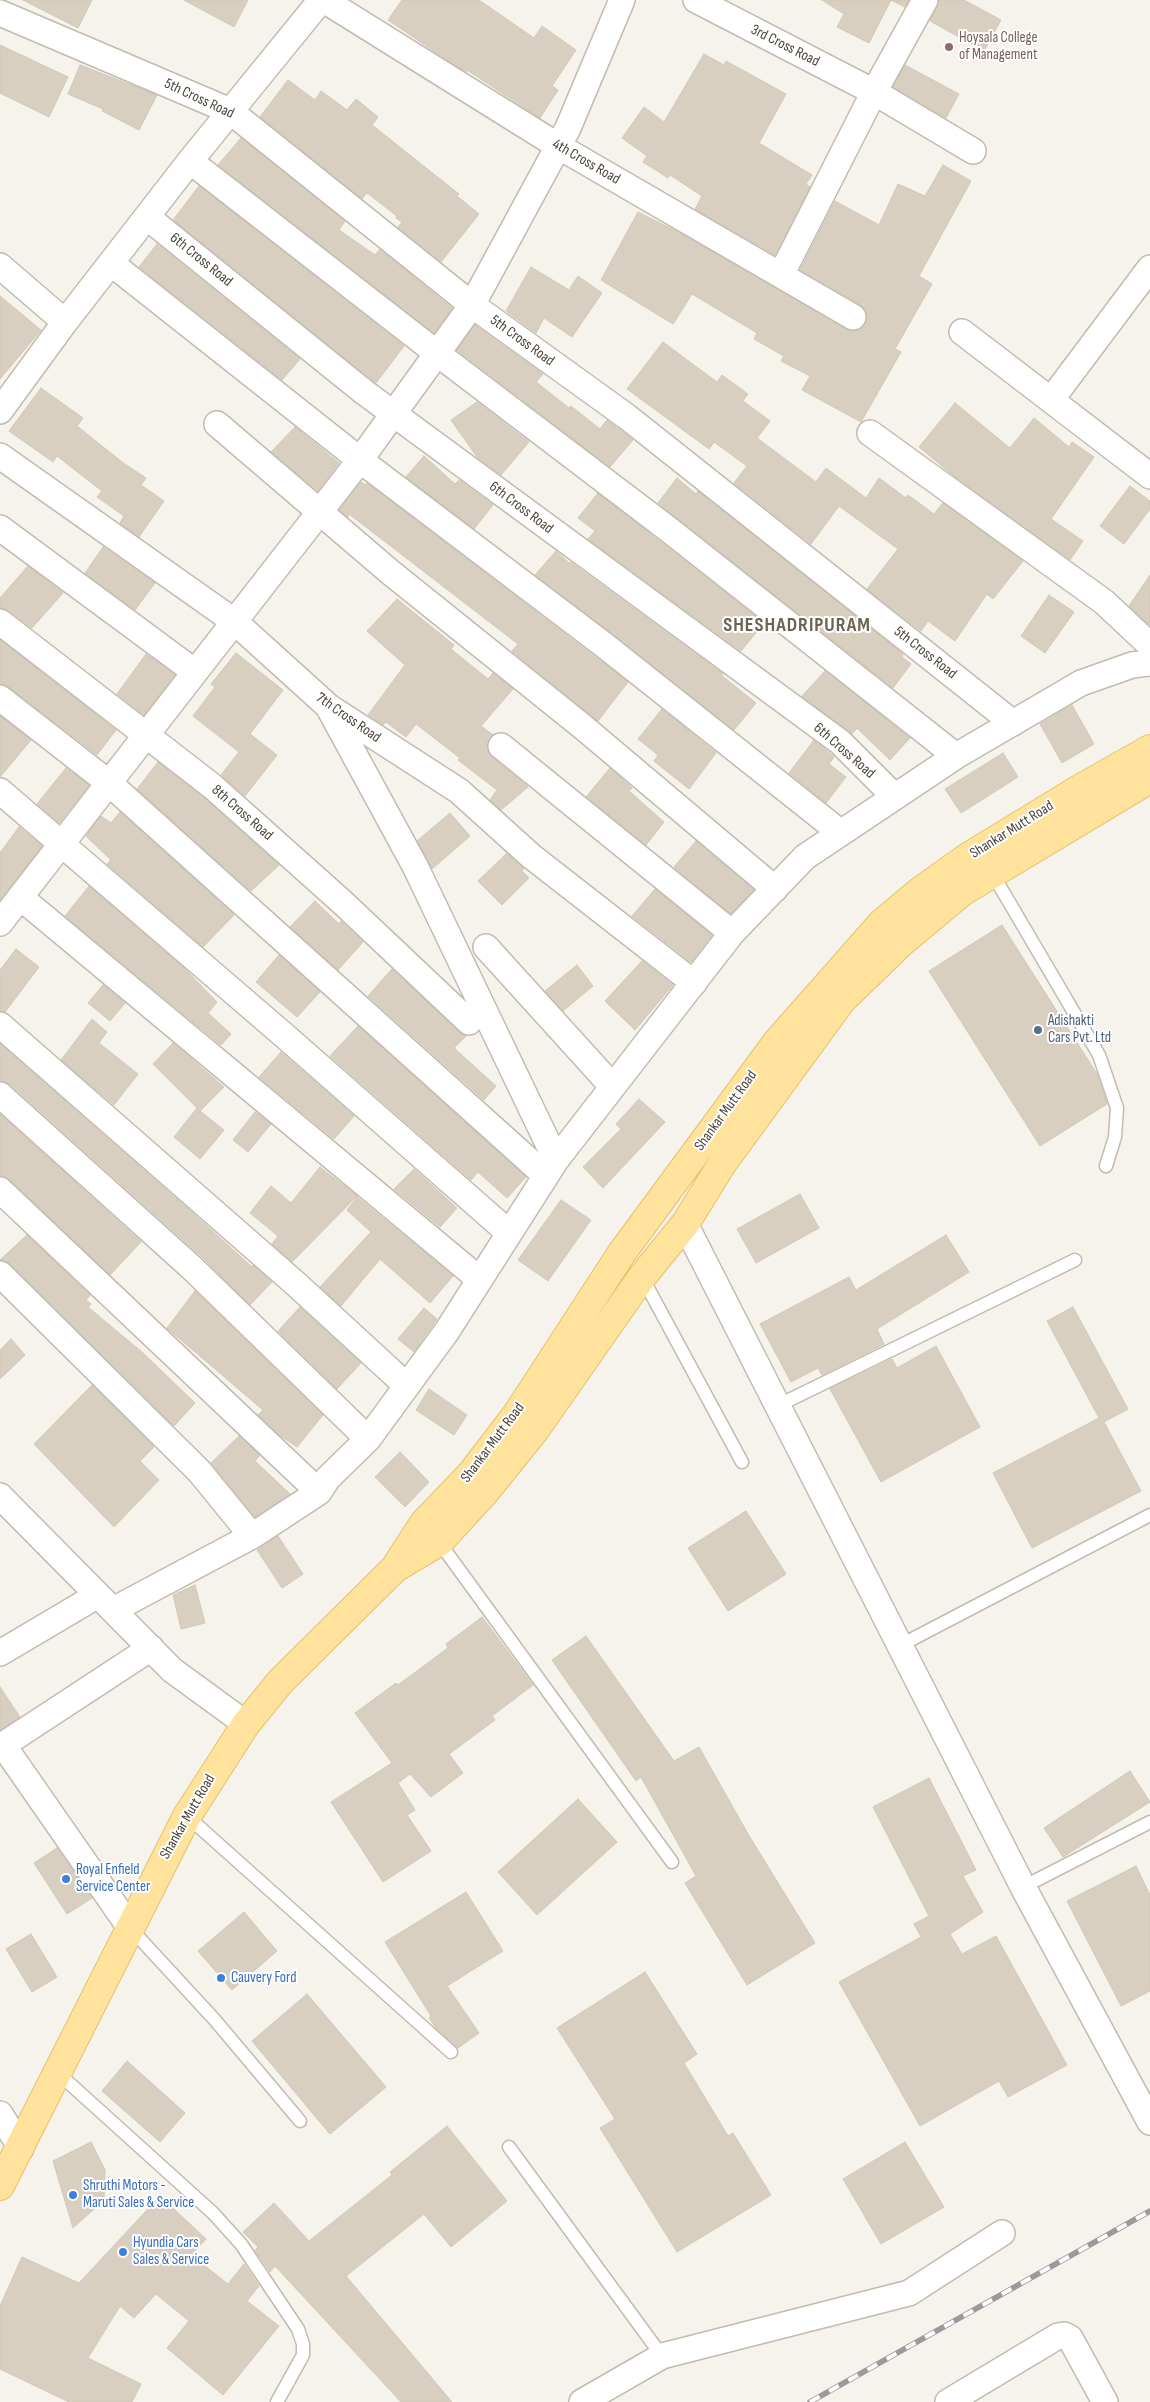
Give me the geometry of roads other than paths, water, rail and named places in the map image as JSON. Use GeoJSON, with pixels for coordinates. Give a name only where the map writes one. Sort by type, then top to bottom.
{"type":"FeatureCollection","features":[{"type":"Feature","properties":{"kind":"main road","name":"Shankar Mutt Road"},"geometry":{"type":"LineString","coordinates":[[0,2186],[131,1929],[163,1860],[187,1816],[246,1724],[280,1682],[395,1568],[424,1523],[471,1474],[517,1414],[621,1254],[777,1042],[882,923],[919,892],[968,858],[1076,790],[1150,749]]}},
{"type":"Feature","properties":{"kind":"main road","name":"Shankar Mutt Road"},"geometry":{"type":"LineString","coordinates":[[395,1568],[439,1542],[485,1492],[535,1430],[642,1277],[685,1224],[722,1164],[842,1000],[902,942],[962,892],[1150,779]]}},
{"type":"Feature","properties":{"kind":"main road"},"geometry":{"type":"LineString","coordinates":[[882,923],[902,942]]}},
{"type":"Feature","properties":{"kind":"street"},"geometry":{"type":"LineString","coordinates":[[0,411],[65,322],[112,264],[190,161],[323,0]]}},
{"type":"Feature","properties":{"kind":"street","name":"4th Cross Road"},"geometry":{"type":"LineString","coordinates":[[323,0],[558,146],[853,317]]}},
{"type":"Feature","properties":{"kind":"street"},"geometry":{"type":"LineString","coordinates":[[0,923],[360,460],[472,305],[558,146],[622,0]]}},
{"type":"Feature","properties":{"kind":"street","name":"3rd Cross Road"},"geometry":{"type":"LineString","coordinates":[[696,0],[874,92],[973,150]]}},
{"type":"Feature","properties":{"kind":"street"},"geometry":{"type":"LineString","coordinates":[[781,275],[874,92],[925,0]]}},
{"type":"Feature","properties":{"kind":"street","name":"5th Cross Road"},"geometry":{"type":"LineString","coordinates":[[0,14],[230,111],[472,305],[626,416],[1013,722]]}},
{"type":"Feature","properties":{"kind":"street"},"geometry":{"type":"LineString","coordinates":[[190,161],[438,354],[668,529],[956,756]]}},
{"type":"Feature","properties":{"kind":"street","name":"6th Cross Road"},"geometry":{"type":"LineString","coordinates":[[147,217],[394,414],[840,742],[895,797]]}},
{"type":"Feature","properties":{"kind":"street"},"geometry":{"type":"LineString","coordinates":[[112,264],[360,460],[604,644],[841,833]]}},
{"type":"Feature","properties":{"kind":"street"},"geometry":{"type":"LineString","coordinates":[[0,266],[65,322]]}},
{"type":"Feature","properties":{"kind":"street"},"geometry":{"type":"LineString","coordinates":[[1051,400],[1150,268]]}},
{"type":"Feature","properties":{"kind":"street"},"geometry":{"type":"LineString","coordinates":[[962,332],[1150,476]]}},
{"type":"Feature","properties":{"kind":"street"},"geometry":{"type":"LineString","coordinates":[[217,424],[390,572],[583,727],[775,889]]}},
{"type":"Feature","properties":{"kind":"street"},"geometry":{"type":"LineString","coordinates":[[870,433],[1104,602],[1150,645]]}},
{"type":"Feature","properties":{"kind":"street","name":"7th Cross Road"},"geometry":{"type":"LineString","coordinates":[[0,456],[234,622],[329,707],[459,792],[531,856],[694,983]]}},
{"type":"Feature","properties":{"kind":"street"},"geometry":{"type":"LineString","coordinates":[[0,528],[195,672]]}},
{"type":"Feature","properties":{"kind":"street","name":"8th Cross Road"},"geometry":{"type":"LineString","coordinates":[[0,622],[234,806],[342,902],[468,1022]]}},
{"type":"Feature","properties":{"kind":"street"},"geometry":{"type":"LineString","coordinates":[[0,1653],[105,1602],[252,1536],[319,1492],[328,1478],[368,1439],[447,1331],[550,1168],[612,1086],[732,933],[805,857],[956,756],[1082,683],[1132,666],[1150,663]]}},
{"type":"Feature","properties":{"kind":"street"},"geometry":{"type":"LineString","coordinates":[[0,698],[109,783],[550,1168]]}},
{"type":"Feature","properties":{"kind":"street"},"geometry":{"type":"LineString","coordinates":[[329,707],[415,866],[550,1168]]}},
{"type":"Feature","properties":{"kind":"street"},"geometry":{"type":"LineString","coordinates":[[502,746],[732,933]]}},
{"type":"Feature","properties":{"kind":"street"},"geometry":{"type":"LineString","coordinates":[[0,791],[508,1232]]}},
{"type":"Feature","properties":{"kind":"street"},"geometry":{"type":"LineString","coordinates":[[20,897],[479,1279]]}},
{"type":"Feature","properties":{"kind":"street"},"geometry":{"type":"LineString","coordinates":[[486,947],[612,1086]]}},
{"type":"Feature","properties":{"kind":"street"},"geometry":{"type":"LineString","coordinates":[[0,1025],[296,1284],[407,1386]]}},
{"type":"Feature","properties":{"kind":"street"},"geometry":{"type":"LineString","coordinates":[[0,1095],[191,1267],[368,1439]]}},
{"type":"Feature","properties":{"kind":"street"},"geometry":{"type":"LineString","coordinates":[[0,1190],[319,1492]]}},
{"type":"Feature","properties":{"kind":"street"},"geometry":{"type":"LineString","coordinates":[[685,1224],[1023,1887],[1150,2122]]}},
{"type":"Feature","properties":{"kind":"street"},"geometry":{"type":"LineString","coordinates":[[0,1274],[199,1471],[252,1536]]}},
{"type":"Feature","properties":{"kind":"street"},"geometry":{"type":"LineString","coordinates":[[0,1496],[172,1670],[246,1724]]}},
{"type":"Feature","properties":{"kind":"street"},"geometry":{"type":"LineString","coordinates":[[131,1929],[1,1746],[151,1648]]}},
{"type":"Feature","properties":{"kind":"street"},"geometry":{"type":"LineString","coordinates":[[0,2114],[21,2148]]}},
{"type":"Feature","properties":{"kind":"street"},"geometry":{"type":"LineString","coordinates":[[582,2402],[662,2356],[909,2293],[1002,2233]]}},
{"type":"Feature","properties":{"kind":"street"},"geometry":{"type":"LineString","coordinates":[[948,2402],[1058,2336],[1064,2335],[1070,2338],[1105,2402]]}},
{"type":"Feature","properties":{"kind":"lane"},"geometry":{"type":"LineString","coordinates":[[992,873],[1099,1055],[1117,1108],[1115,1137],[1106,1166]]}},
{"type":"Feature","properties":{"kind":"lane"},"geometry":{"type":"LineString","coordinates":[[777,1406],[1075,1260]]}},
{"type":"Feature","properties":{"kind":"lane"},"geometry":{"type":"LineString","coordinates":[[642,1277],[742,1462]]}},
{"type":"Feature","properties":{"kind":"lane"},"geometry":{"type":"LineString","coordinates":[[899,1646],[1150,1515]]}},
{"type":"Feature","properties":{"kind":"lane"},"geometry":{"type":"LineString","coordinates":[[439,1542],[672,1862]]}},
{"type":"Feature","properties":{"kind":"lane"},"geometry":{"type":"LineString","coordinates":[[187,1816],[451,2052]]}},
{"type":"Feature","properties":{"kind":"lane"},"geometry":{"type":"LineString","coordinates":[[1023,1887],[1150,1822]]}},
{"type":"Feature","properties":{"kind":"lane"},"geometry":{"type":"LineString","coordinates":[[131,1929],[214,2019],[300,2121]]}},
{"type":"Feature","properties":{"kind":"lane"},"geometry":{"type":"LineString","coordinates":[[58,2073],[213,2213],[241,2244],[298,2329],[303,2344],[303,2356],[277,2402]]}},
{"type":"Feature","properties":{"kind":"lane"},"geometry":{"type":"LineString","coordinates":[[509,2147],[662,2356]]}},
{"type":"Feature","properties":{"kind":"railway"},"geometry":{"type":"LineString","coordinates":[[810,2402],[1150,2211]]}},
{"type":"Feature","properties":{"kind":"place","name":"Hoysala College of Management"},"geometry":{"type":"Point","coordinates":[949,47]}},
{"type":"Feature","properties":{"kind":"place","name":"Adishakti Cars Pvt. Ltd"},"geometry":{"type":"Point","coordinates":[1038,1030]}},
{"type":"Feature","properties":{"kind":"place","name":"Royal Enfield Service Center"},"geometry":{"type":"Point","coordinates":[66,1879]}},
{"type":"Feature","properties":{"kind":"place","name":"Cauvery Ford"},"geometry":{"type":"Point","coordinates":[221,1978]}},
{"type":"Feature","properties":{"kind":"place","name":"Shruthi Motors - Maruti Sales & Service"},"geometry":{"type":"Point","coordinates":[73,2195]}},
{"type":"Feature","properties":{"kind":"place","name":"Hyundia Cars Sales & Service"},"geometry":{"type":"Point","coordinates":[123,2252]}},
{"type":"Feature","properties":{"kind":"district","name":"SHESHADRIPURAM"},"geometry":{"type":"Point","coordinates":[797,626]}}]}
